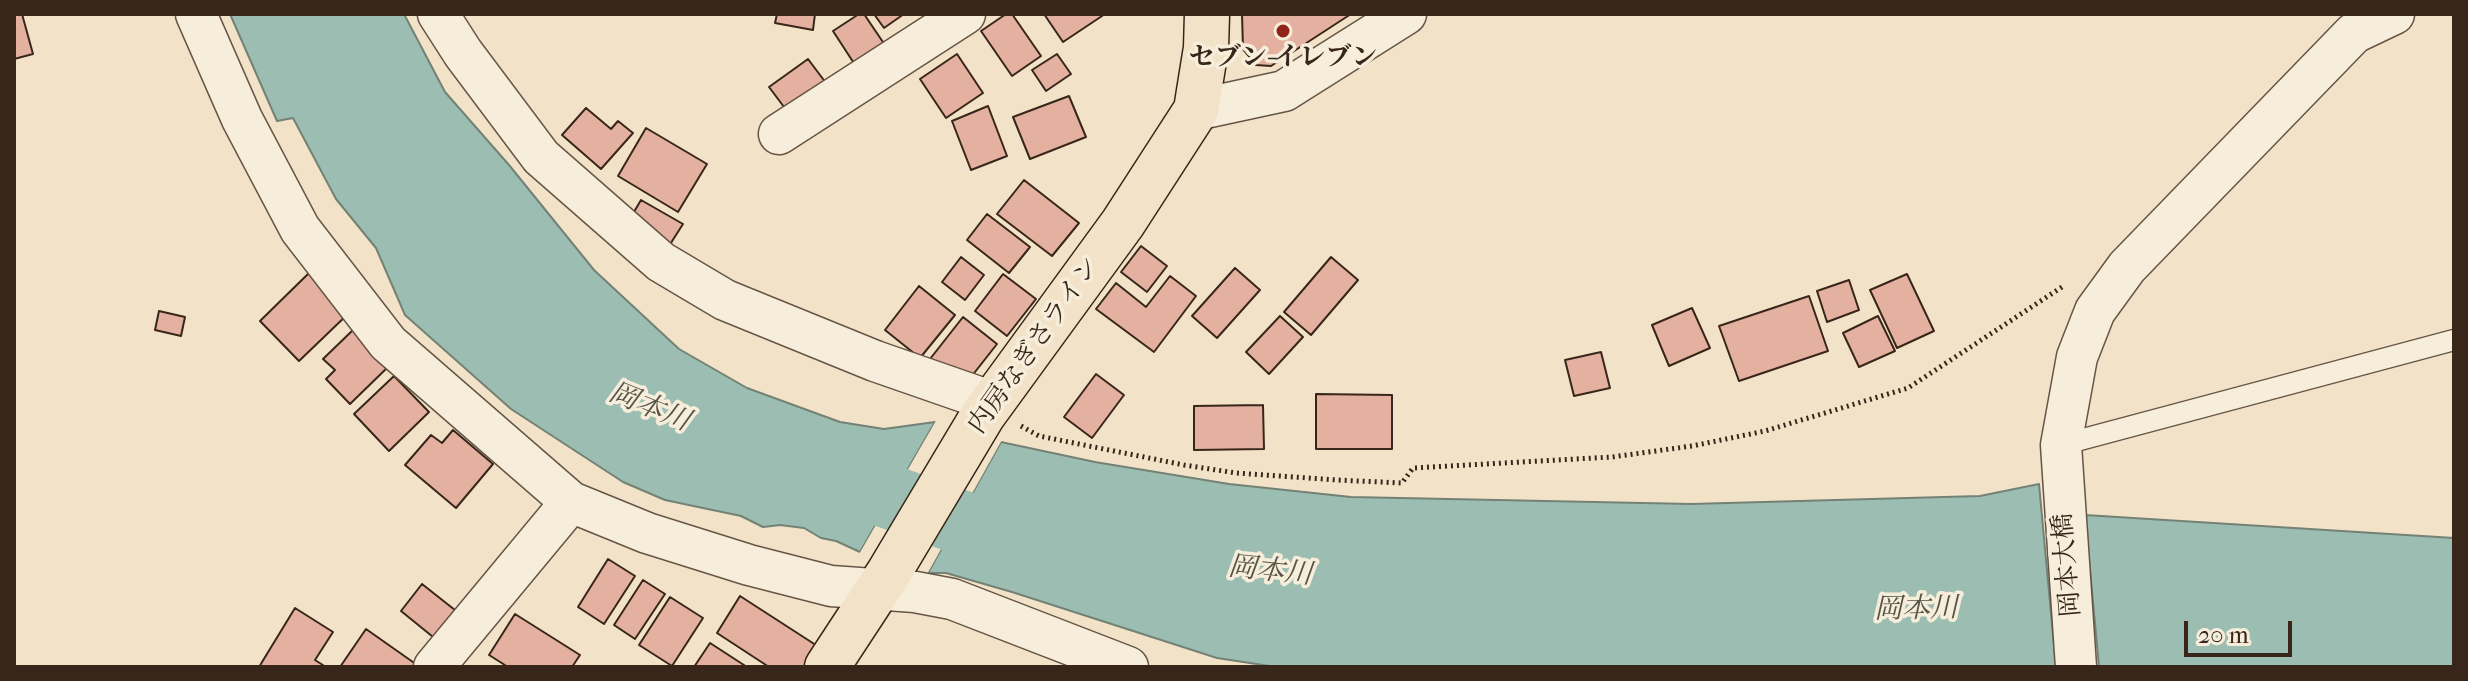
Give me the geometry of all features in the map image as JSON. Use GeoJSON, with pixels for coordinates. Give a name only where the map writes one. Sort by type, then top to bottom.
{"type":"FeatureCollection","features":[{"type":"Feature","properties":{"kind":"highway","name":"内房なぎさライン"},"geometry":{"type":"LineString","coordinates":[[827,667],[988,409],[1123,223],[1196,110],[1206,48],[1207,14]]}},
{"type":"Feature","properties":{"kind":"street"},"geometry":{"type":"LineString","coordinates":[[196,14],[242,119],[300,229],[388,343],[571,502],[647,533],[749,565],[831,586],[883,581],[952,599],[1128,667]]}},
{"type":"Feature","properties":{"kind":"street"},"geometry":{"type":"LineString","coordinates":[[438,14],[463,53],[541,157],[661,262],[725,300],[988,409]]}},
{"type":"Feature","properties":{"kind":"street"},"geometry":{"type":"LineString","coordinates":[[779,134],[965,14]]}},
{"type":"Feature","properties":{"kind":"street"},"geometry":{"type":"LineString","coordinates":[[1196,110],[1284,91],[1406,14]]}},
{"type":"Feature","properties":{"kind":"street","name":"岡本大橋"},"geometry":{"type":"LineString","coordinates":[[2076,667],[2060,454],[2067,399],[2077,357],[2095,311],[2127,267],[2354,33],[2394,14]]}},
{"type":"Feature","properties":{"kind":"street"},"geometry":{"type":"LineString","coordinates":[[434,667],[571,502]]}},
{"type":"Feature","properties":{"kind":"lane"},"geometry":{"type":"LineString","coordinates":[[2060,454],[2454,340]]}},
{"type":"Feature","properties":{"kind":"path"},"geometry":{"type":"LineString","coordinates":[[988,409],[1039,436],[1109,452],[1236,473],[1402,483],[1413,468],[1612,457],[1692,446],[1765,431],[1908,388],[2072,281]]}},
{"type":"Feature","properties":{"kind":"water"},"geometry":{"type":"Polygon","coordinates":[[[230,14],[404,14],[445,92],[594,270],[679,349],[747,388],[840,422],[884,429],[935,422],[860,552],[821,538],[804,528],[780,525],[763,527],[741,516],[665,500],[623,482],[511,409],[405,315],[376,248],[336,199],[293,118],[277,121],[230,14]]]}},
{"type":"Feature","properties":{"kind":"water"},"geometry":{"type":"Polygon","coordinates":[[[1001,442],[1095,462],[1229,484],[1351,497],[1691,504],[1980,496],[2039,484],[2056,667],[1276,667],[1217,658],[1012,592],[946,573],[928,573],[1001,442]]]}},
{"type":"Feature","properties":{"kind":"water"},"geometry":{"type":"Polygon","coordinates":[[[2085,515],[2454,538],[2454,667],[2099,667],[2085,515]]]}},
{"type":"Feature","properties":{"kind":"pier"},"geometry":{"type":"Polygon","coordinates":[[[937,419],[938,424],[864,554],[858,556],[937,419]]]}},
{"type":"Feature","properties":{"kind":"pier"},"geometry":{"type":"Polygon","coordinates":[[[1000,438],[1003,438],[926,576],[924,571],[1000,438]]]}},
{"type":"Feature","properties":{"kind":"building"},"geometry":{"type":"Polygon","coordinates":[[[14,14],[22,14],[33,54],[14,59],[14,14]]]}},
{"type":"Feature","properties":{"kind":"building"},"geometry":{"type":"Polygon","coordinates":[[[777,14],[815,14],[813,30],[775,23],[777,14]]]}},
{"type":"Feature","properties":{"kind":"building"},"geometry":{"type":"Polygon","coordinates":[[[859,14],[864,14],[889,51],[859,71],[833,31],[859,14]]]}},
{"type":"Feature","properties":{"kind":"building"},"geometry":{"type":"Polygon","coordinates":[[[874,14],[904,14],[884,28],[874,14]]]}},
{"type":"Feature","properties":{"kind":"building"},"geometry":{"type":"Polygon","coordinates":[[[1006,14],[1012,14],[1041,56],[1012,76],[981,31],[1006,14]]]}},
{"type":"Feature","properties":{"kind":"building"},"geometry":{"type":"Polygon","coordinates":[[[1044,14],[1105,14],[1063,42],[1044,14]]]}},
{"type":"Feature","properties":{"kind":"building","name":"セブン-イレブン"},"geometry":{"type":"Polygon","coordinates":[[[1242,14],[1351,14],[1271,66],[1256,65],[1243,49],[1242,14]]]}},
{"type":"Feature","properties":{"kind":"building"},"geometry":{"type":"Polygon","coordinates":[[[957,54],[983,93],[946,118],[920,79],[957,54]]]}},
{"type":"Feature","properties":{"kind":"building"},"geometry":{"type":"Polygon","coordinates":[[[1057,54],[1071,74],[1046,91],[1032,70],[1057,54]]]}},
{"type":"Feature","properties":{"kind":"building"},"geometry":{"type":"Polygon","coordinates":[[[808,59],[826,83],[787,111],[769,87],[808,59]]]}},
{"type":"Feature","properties":{"kind":"building"},"geometry":{"type":"Polygon","coordinates":[[[1069,96],[1086,137],[1030,159],[1013,117],[1069,96]]]}},
{"type":"Feature","properties":{"kind":"building"},"geometry":{"type":"Polygon","coordinates":[[[988,106],[1007,156],[971,170],[952,121],[988,106]]]}},
{"type":"Feature","properties":{"kind":"building"},"geometry":{"type":"Polygon","coordinates":[[[586,108],[611,129],[618,121],[633,133],[601,169],[562,135],[586,108]]]}},
{"type":"Feature","properties":{"kind":"building"},"geometry":{"type":"Polygon","coordinates":[[[646,128],[707,164],[678,212],[618,176],[646,128]]]}},
{"type":"Feature","properties":{"kind":"building"},"geometry":{"type":"Polygon","coordinates":[[[1024,180],[1079,223],[1052,256],[997,214],[1024,180]]]}},
{"type":"Feature","properties":{"kind":"building"},"geometry":{"type":"Polygon","coordinates":[[[641,200],[683,224],[669,246],[628,222],[641,200]]]}},
{"type":"Feature","properties":{"kind":"building"},"geometry":{"type":"Polygon","coordinates":[[[987,214],[1030,247],[1009,273],[967,240],[987,214]]]}},
{"type":"Feature","properties":{"kind":"building"},"geometry":{"type":"Polygon","coordinates":[[[1141,246],[1167,266],[1147,292],[1121,272],[1141,246]]]}},
{"type":"Feature","properties":{"kind":"building"},"geometry":{"type":"Polygon","coordinates":[[[961,257],[984,275],[965,300],[942,282],[961,257]]]}},
{"type":"Feature","properties":{"kind":"building"},"geometry":{"type":"Polygon","coordinates":[[[1331,257],[1358,280],[1311,335],[1284,312],[1331,257]]]}},
{"type":"Feature","properties":{"kind":"building"},"geometry":{"type":"Polygon","coordinates":[[[1235,268],[1260,290],[1217,338],[1192,316],[1235,268]]]}},
{"type":"Feature","properties":{"kind":"building"},"geometry":{"type":"Polygon","coordinates":[[[310,272],[350,312],[299,361],[260,321],[310,272]]]}},
{"type":"Feature","properties":{"kind":"building"},"geometry":{"type":"Polygon","coordinates":[[[1003,274],[1036,299],[1007,336],[975,311],[1003,274]]]}},
{"type":"Feature","properties":{"kind":"building"},"geometry":{"type":"Polygon","coordinates":[[[1907,274],[1934,331],[1897,348],[1870,290],[1907,274]]]}},
{"type":"Feature","properties":{"kind":"building"},"geometry":{"type":"Polygon","coordinates":[[[1170,276],[1196,296],[1154,352],[1096,309],[1116,283],[1146,307],[1170,276]]]}},
{"type":"Feature","properties":{"kind":"building"},"geometry":{"type":"Polygon","coordinates":[[[1849,280],[1859,310],[1827,322],[1817,291],[1849,280]]]}},
{"type":"Feature","properties":{"kind":"building"},"geometry":{"type":"Polygon","coordinates":[[[919,286],[955,315],[920,358],[885,330],[919,286]]]}},
{"type":"Feature","properties":{"kind":"building"},"geometry":{"type":"Polygon","coordinates":[[[1809,296],[1828,351],[1739,381],[1719,326],[1809,296]]]}},
{"type":"Feature","properties":{"kind":"building"},"geometry":{"type":"Polygon","coordinates":[[[1692,308],[1710,348],[1669,366],[1652,325],[1692,308]]]}},
{"type":"Feature","properties":{"kind":"building"},"geometry":{"type":"Polygon","coordinates":[[[159,311],[185,317],[181,336],[155,330],[159,311]]]}},
{"type":"Feature","properties":{"kind":"building"},"geometry":{"type":"Polygon","coordinates":[[[1280,316],[1303,337],[1269,374],[1246,352],[1280,316]]]}},
{"type":"Feature","properties":{"kind":"building"},"geometry":{"type":"Polygon","coordinates":[[[1878,316],[1895,351],[1859,367],[1843,333],[1878,316]]]}},
{"type":"Feature","properties":{"kind":"building"},"geometry":{"type":"Polygon","coordinates":[[[963,317],[997,344],[964,386],[930,359],[963,317]]]}},
{"type":"Feature","properties":{"kind":"building"},"geometry":{"type":"Polygon","coordinates":[[[354,329],[389,366],[350,404],[326,379],[335,370],[323,359],[354,329]]]}},
{"type":"Feature","properties":{"kind":"building"},"geometry":{"type":"Polygon","coordinates":[[[1601,352],[1610,388],[1574,396],[1565,360],[1601,352]]]}},
{"type":"Feature","properties":{"kind":"building"},"geometry":{"type":"Polygon","coordinates":[[[1096,374],[1124,395],[1092,438],[1064,417],[1096,374]]]}},
{"type":"Feature","properties":{"kind":"building"},"geometry":{"type":"Polygon","coordinates":[[[394,376],[429,412],[389,451],[354,414],[394,376]]]}},
{"type":"Feature","properties":{"kind":"building"},"geometry":{"type":"Polygon","coordinates":[[[1316,394],[1392,395],[1392,449],[1316,449],[1316,394]]]}},
{"type":"Feature","properties":{"kind":"building"},"geometry":{"type":"Polygon","coordinates":[[[1263,405],[1264,449],[1194,450],[1194,406],[1263,405]]]}},
{"type":"Feature","properties":{"kind":"building"},"geometry":{"type":"Polygon","coordinates":[[[453,430],[493,464],[456,508],[405,465],[431,435],[442,443],[453,430]]]}},
{"type":"Feature","properties":{"kind":"building"},"geometry":{"type":"Polygon","coordinates":[[[608,559],[635,576],[604,624],[578,607],[608,559]]]}},
{"type":"Feature","properties":{"kind":"building"},"geometry":{"type":"Polygon","coordinates":[[[643,580],[665,594],[635,639],[614,625],[643,580]]]}},
{"type":"Feature","properties":{"kind":"building"},"geometry":{"type":"Polygon","coordinates":[[[422,584],[460,614],[438,641],[401,611],[422,584]]]}},
{"type":"Feature","properties":{"kind":"building"},"geometry":{"type":"Polygon","coordinates":[[[740,596],[822,649],[811,667],[769,667],[717,633],[740,596]]]}},
{"type":"Feature","properties":{"kind":"building"},"geometry":{"type":"Polygon","coordinates":[[[670,597],[703,618],[672,666],[639,645],[670,597]]]}},
{"type":"Feature","properties":{"kind":"building"},"geometry":{"type":"Polygon","coordinates":[[[295,608],[333,632],[315,660],[326,667],[259,667],[295,608]]]}},
{"type":"Feature","properties":{"kind":"building"},"geometry":{"type":"Polygon","coordinates":[[[515,614],[580,655],[572,667],[508,667],[489,655],[515,614]]]}},
{"type":"Feature","properties":{"kind":"building"},"geometry":{"type":"Polygon","coordinates":[[[366,629],[420,667],[340,667],[366,629]]]}},
{"type":"Feature","properties":{"kind":"building"},"geometry":{"type":"Polygon","coordinates":[[[710,643],[747,667],[694,667],[710,643]]]}},
{"type":"Feature","properties":{"kind":"waterway","name":"岡本川"},"geometry":{"type":"LineString","coordinates":[[809,468],[1038,550]]}},
{"type":"Feature","properties":{"kind":"place","name":"セブン-イレブン"},"geometry":{"type":"Point","coordinates":[1283,31]}}]}
